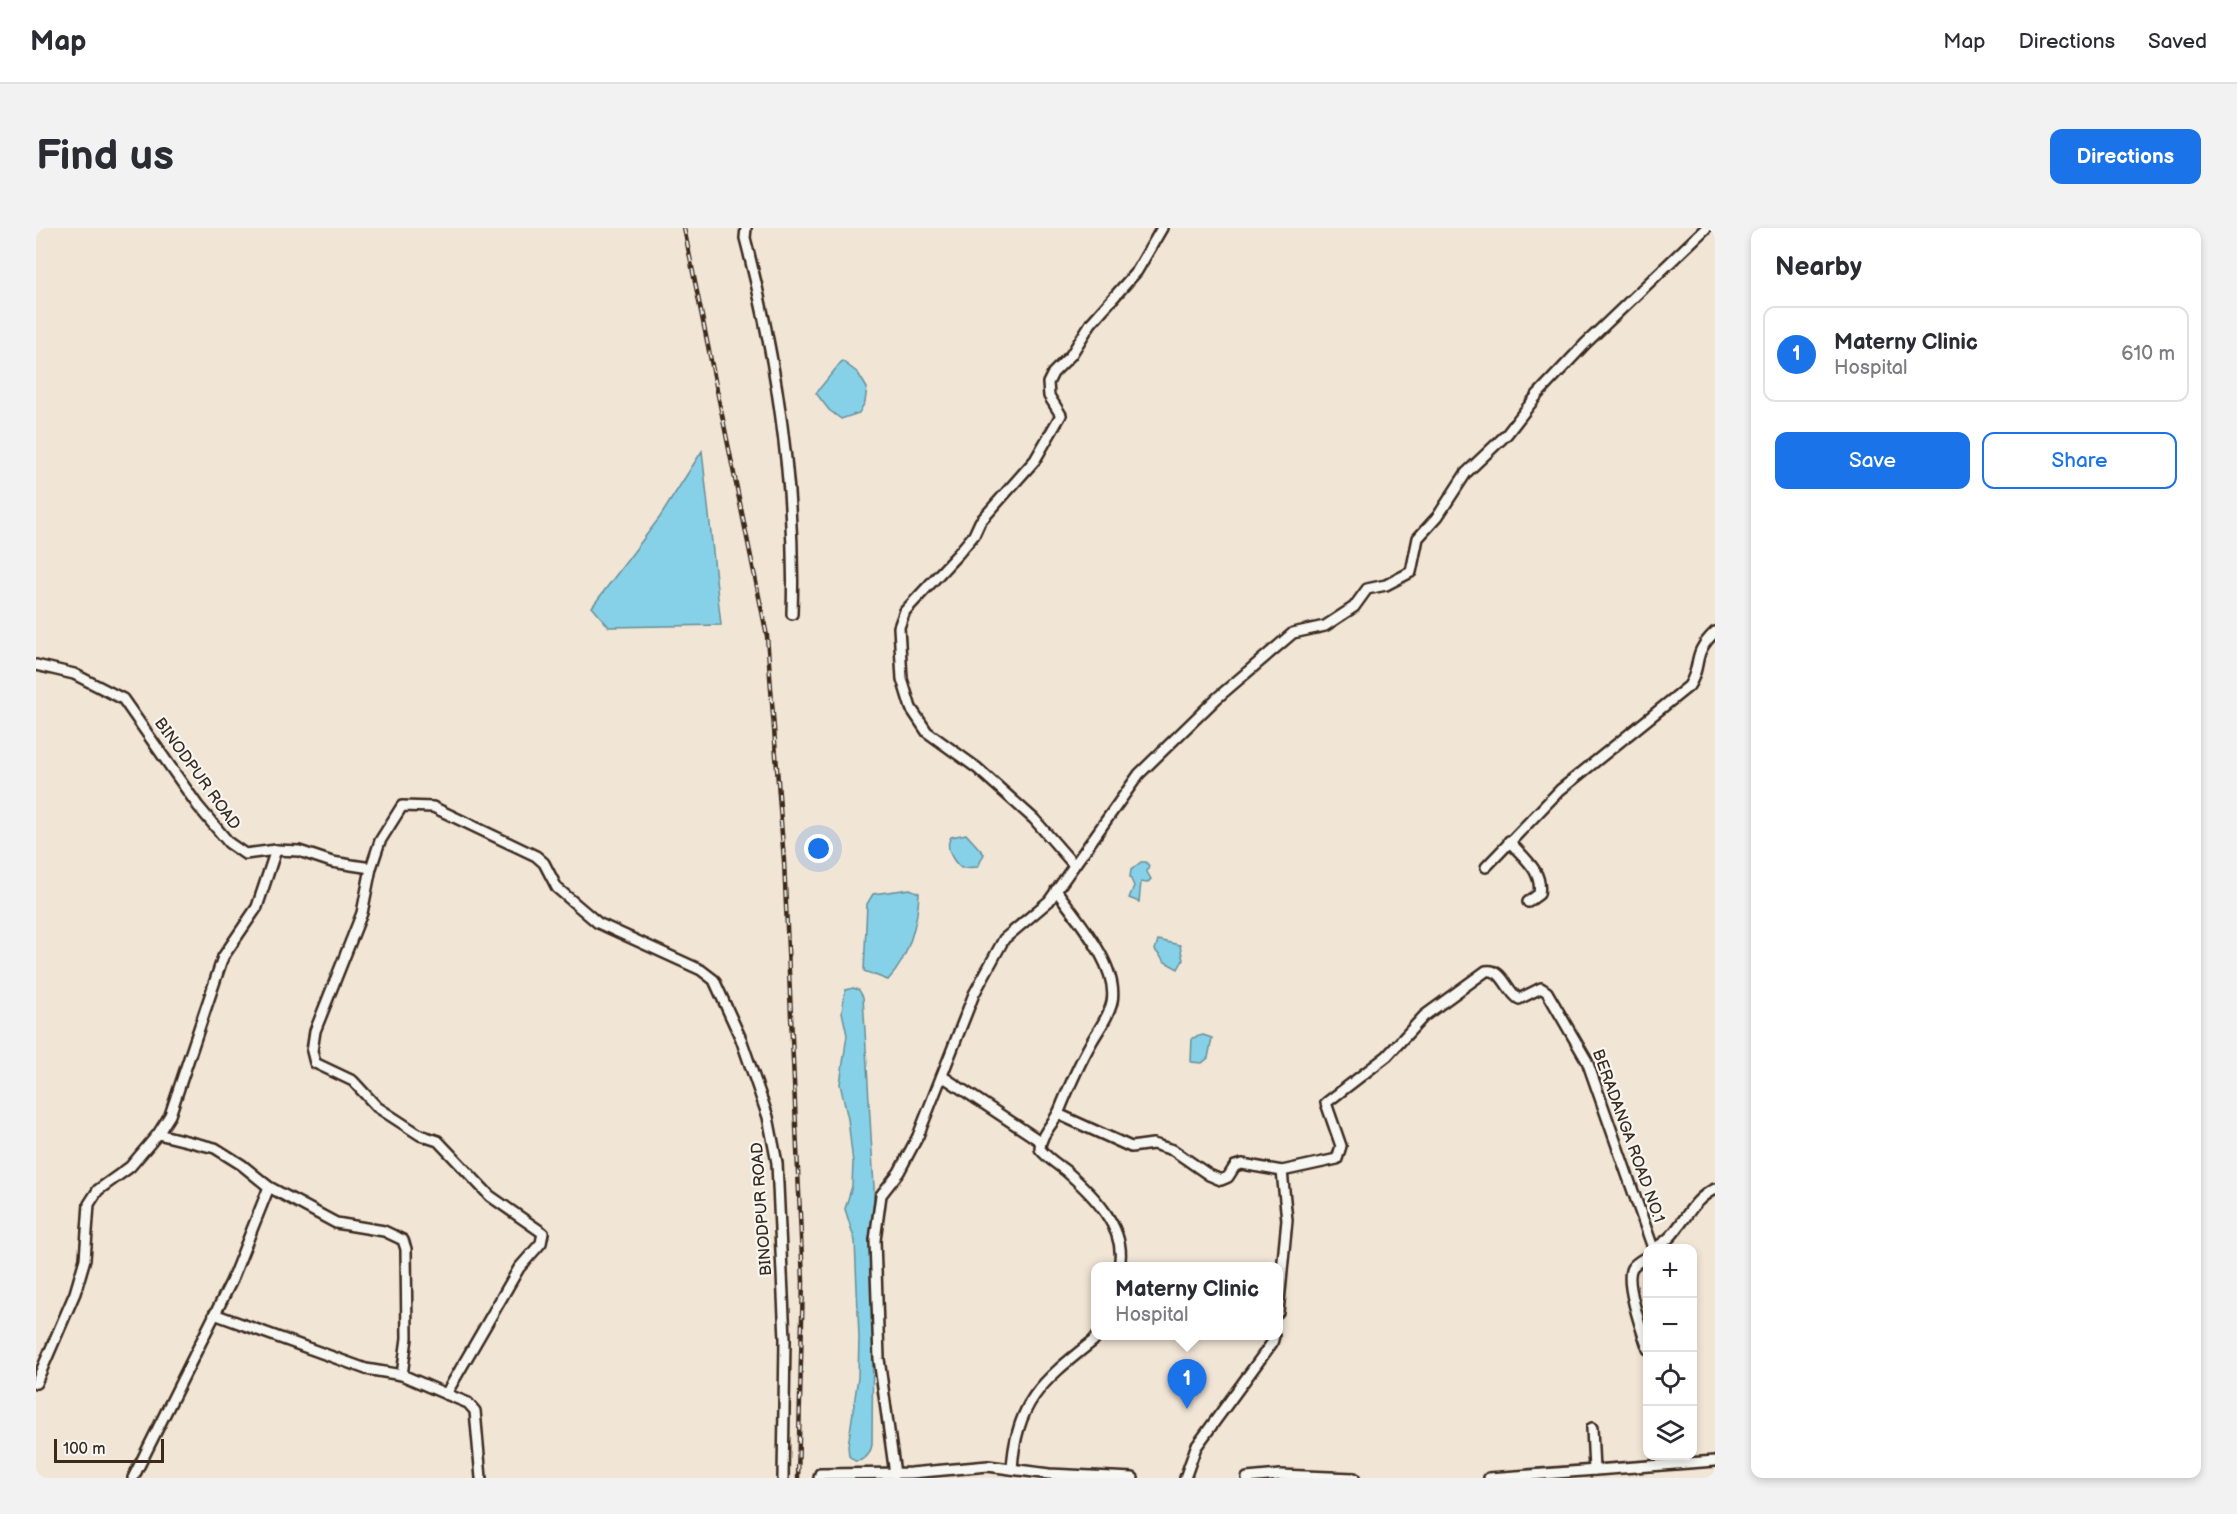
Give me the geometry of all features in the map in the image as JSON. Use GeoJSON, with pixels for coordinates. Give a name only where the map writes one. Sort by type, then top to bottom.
{"type":"FeatureCollection","features":[{"type":"Feature","properties":{"kind":"street"},"geometry":{"type":"LineString","coordinates":[[746,228],[745,238],[778,393],[794,561],[792,614]]}},
{"type":"Feature","properties":{"kind":"street"},"geometry":{"type":"LineString","coordinates":[[1074,865],[1034,819],[977,768],[927,732],[911,708],[902,679],[899,627],[905,611],[958,554],[974,535],[980,522],[1035,460],[1061,415],[1048,396],[1048,383],[1053,373],[1071,355],[1091,323],[1137,271],[1162,228]]}},
{"type":"Feature","properties":{"kind":"street"},"geometry":{"type":"LineString","coordinates":[[895,1474],[879,1359],[874,1240],[881,1195],[899,1173],[918,1136],[974,994],[1004,939],[1049,901],[1139,774],[1216,698],[1293,633],[1325,626],[1354,607],[1367,589],[1386,585],[1411,572],[1418,538],[1438,516],[1466,473],[1507,434],[1538,394],[1585,344],[1706,228]]}},
{"type":"Feature","properties":{"kind":"street"},"geometry":{"type":"LineString","coordinates":[[1486,867],[1560,790],[1689,686],[1694,678],[1697,654],[1715,632]]}},
{"type":"Feature","properties":{"kind":"street","name":"BINODPUR ROAD"},"geometry":{"type":"LineString","coordinates":[[36,665],[74,674],[123,699],[198,806],[229,843],[245,854],[276,850],[299,851],[332,862],[371,868],[380,841],[402,806],[433,807],[536,856],[544,863],[557,888],[598,923],[701,970],[714,980],[741,1039],[768,1117],[777,1163],[785,1340],[783,1478]]}},
{"type":"Feature","properties":{"kind":"street"},"geometry":{"type":"LineString","coordinates":[[1509,841],[1537,872],[1541,882],[1539,894],[1528,902]]}},
{"type":"Feature","properties":{"kind":"street"},"geometry":{"type":"LineString","coordinates":[[36,1383],[75,1293],[85,1259],[89,1204],[98,1190],[130,1167],[158,1134],[170,1115],[223,957],[257,907],[276,850]]}},
{"type":"Feature","properties":{"kind":"street"},"geometry":{"type":"LineString","coordinates":[[371,868],[362,913],[315,1031],[312,1051],[315,1063],[353,1082],[377,1107],[420,1135],[438,1142],[490,1196],[543,1233],[541,1243],[519,1268],[447,1394]]}},
{"type":"Feature","properties":{"kind":"street"},"geometry":{"type":"LineString","coordinates":[[1056,890],[1096,945],[1113,992],[1109,1012],[1074,1073],[1058,1114],[1040,1141],[1041,1149],[1045,1155],[1090,1192],[1110,1220],[1118,1241],[1119,1262]]}},
{"type":"Feature","properties":{"kind":"street","name":"BERADANGA ROAD NO.1"},"geometry":{"type":"LineString","coordinates":[[1282,1171],[1337,1159],[1341,1150],[1326,1103],[1387,1056],[1424,1016],[1486,971],[1498,973],[1510,992],[1519,999],[1536,989],[1544,989],[1573,1034],[1587,1061],[1652,1244]]}},
{"type":"Feature","properties":{"kind":"street"},"geometry":{"type":"LineString","coordinates":[[942,1076],[1040,1141]]}},
{"type":"Feature","properties":{"kind":"street"},"geometry":{"type":"LineString","coordinates":[[1058,1114],[1131,1147],[1153,1144],[1173,1150],[1209,1175],[1221,1180],[1228,1177],[1235,1166],[1242,1164],[1282,1171],[1287,1220],[1283,1262]]}},
{"type":"Feature","properties":{"kind":"street"},"geometry":{"type":"LineString","coordinates":[[158,1134],[215,1148],[243,1165],[268,1187],[336,1223],[384,1231],[403,1240],[406,1249],[407,1338],[402,1375]]}},
{"type":"Feature","properties":{"kind":"street"},"geometry":{"type":"LineString","coordinates":[[134,1478],[231,1282],[268,1187]]}},
{"type":"Feature","properties":{"kind":"street"},"geometry":{"type":"LineString","coordinates":[[1660,1244],[1672,1237],[1697,1200],[1715,1189]]}},
{"type":"Feature","properties":{"kind":"street"},"geometry":{"type":"LineString","coordinates":[[1643,1259],[1633,1267],[1631,1273],[1635,1305],[1643,1334]]}},
{"type":"Feature","properties":{"kind":"street"},"geometry":{"type":"LineString","coordinates":[[214,1314],[366,1369],[402,1375],[468,1403],[474,1411],[482,1478]]}},
{"type":"Feature","properties":{"kind":"street"},"geometry":{"type":"LineString","coordinates":[[1012,1469],[1014,1442],[1033,1397],[1045,1380],[1094,1340]]}},
{"type":"Feature","properties":{"kind":"street"},"geometry":{"type":"LineString","coordinates":[[1185,1478],[1196,1447],[1224,1412],[1240,1384],[1273,1340]]}},
{"type":"Feature","properties":{"kind":"street"},"geometry":{"type":"LineString","coordinates":[[1592,1428],[1594,1470]]}},
{"type":"Feature","properties":{"kind":"street"},"geometry":{"type":"LineString","coordinates":[[1489,1478],[1594,1470],[1673,1460],[1715,1461]]}},
{"type":"Feature","properties":{"kind":"street"},"geometry":{"type":"LineString","coordinates":[[819,1478],[820,1474],[895,1474],[988,1466],[1042,1476],[1133,1478]]}},
{"type":"Feature","properties":{"kind":"street"},"geometry":{"type":"LineString","coordinates":[[1249,1478],[1280,1474],[1352,1478]]}},
{"type":"Feature","properties":{"kind":"water"},"geometry":{"type":"Polygon","coordinates":[[[842,361],[858,373],[867,388],[865,402],[859,413],[841,419],[829,410],[816,393],[842,361]]]}},
{"type":"Feature","properties":{"kind":"water"},"geometry":{"type":"Polygon","coordinates":[[[702,451],[721,625],[609,627],[592,607],[660,517],[702,451]]]}},
{"type":"Feature","properties":{"kind":"water"},"geometry":{"type":"Polygon","coordinates":[[[966,834],[984,854],[978,867],[961,868],[950,854],[948,845],[951,837],[966,834]]]}},
{"type":"Feature","properties":{"kind":"water"},"geometry":{"type":"Polygon","coordinates":[[[1141,862],[1146,862],[1149,866],[1147,872],[1151,879],[1147,883],[1141,882],[1139,902],[1129,898],[1134,886],[1130,877],[1131,870],[1141,862]]]}},
{"type":"Feature","properties":{"kind":"water"},"geometry":{"type":"Polygon","coordinates":[[[910,889],[919,893],[918,904],[911,939],[902,961],[888,980],[864,971],[867,904],[873,894],[910,889]]]}},
{"type":"Feature","properties":{"kind":"water"},"geometry":{"type":"Polygon","coordinates":[[[1158,940],[1180,945],[1183,960],[1178,969],[1165,962],[1155,950],[1158,940]]]}},
{"type":"Feature","properties":{"kind":"water"},"geometry":{"type":"Polygon","coordinates":[[[853,988],[859,990],[863,997],[874,1187],[872,1445],[867,1456],[855,1461],[849,1456],[848,1446],[858,1377],[859,1337],[855,1241],[845,1209],[852,1186],[853,1163],[848,1119],[840,1084],[847,1035],[842,1012],[845,990],[853,988]]]}},
{"type":"Feature","properties":{"kind":"water"},"geometry":{"type":"Polygon","coordinates":[[[1203,1035],[1212,1038],[1208,1058],[1202,1063],[1191,1062],[1192,1038],[1203,1035]]]}},
{"type":"Feature","properties":{"kind":"railway"},"geometry":{"type":"LineString","coordinates":[[684,228],[767,636],[784,861],[803,1281],[798,1478]]}},
{"type":"Feature","properties":{"kind":"place","name":"Materny Clinic"},"geometry":{"type":"Point","coordinates":[1187,1409]}}]}
